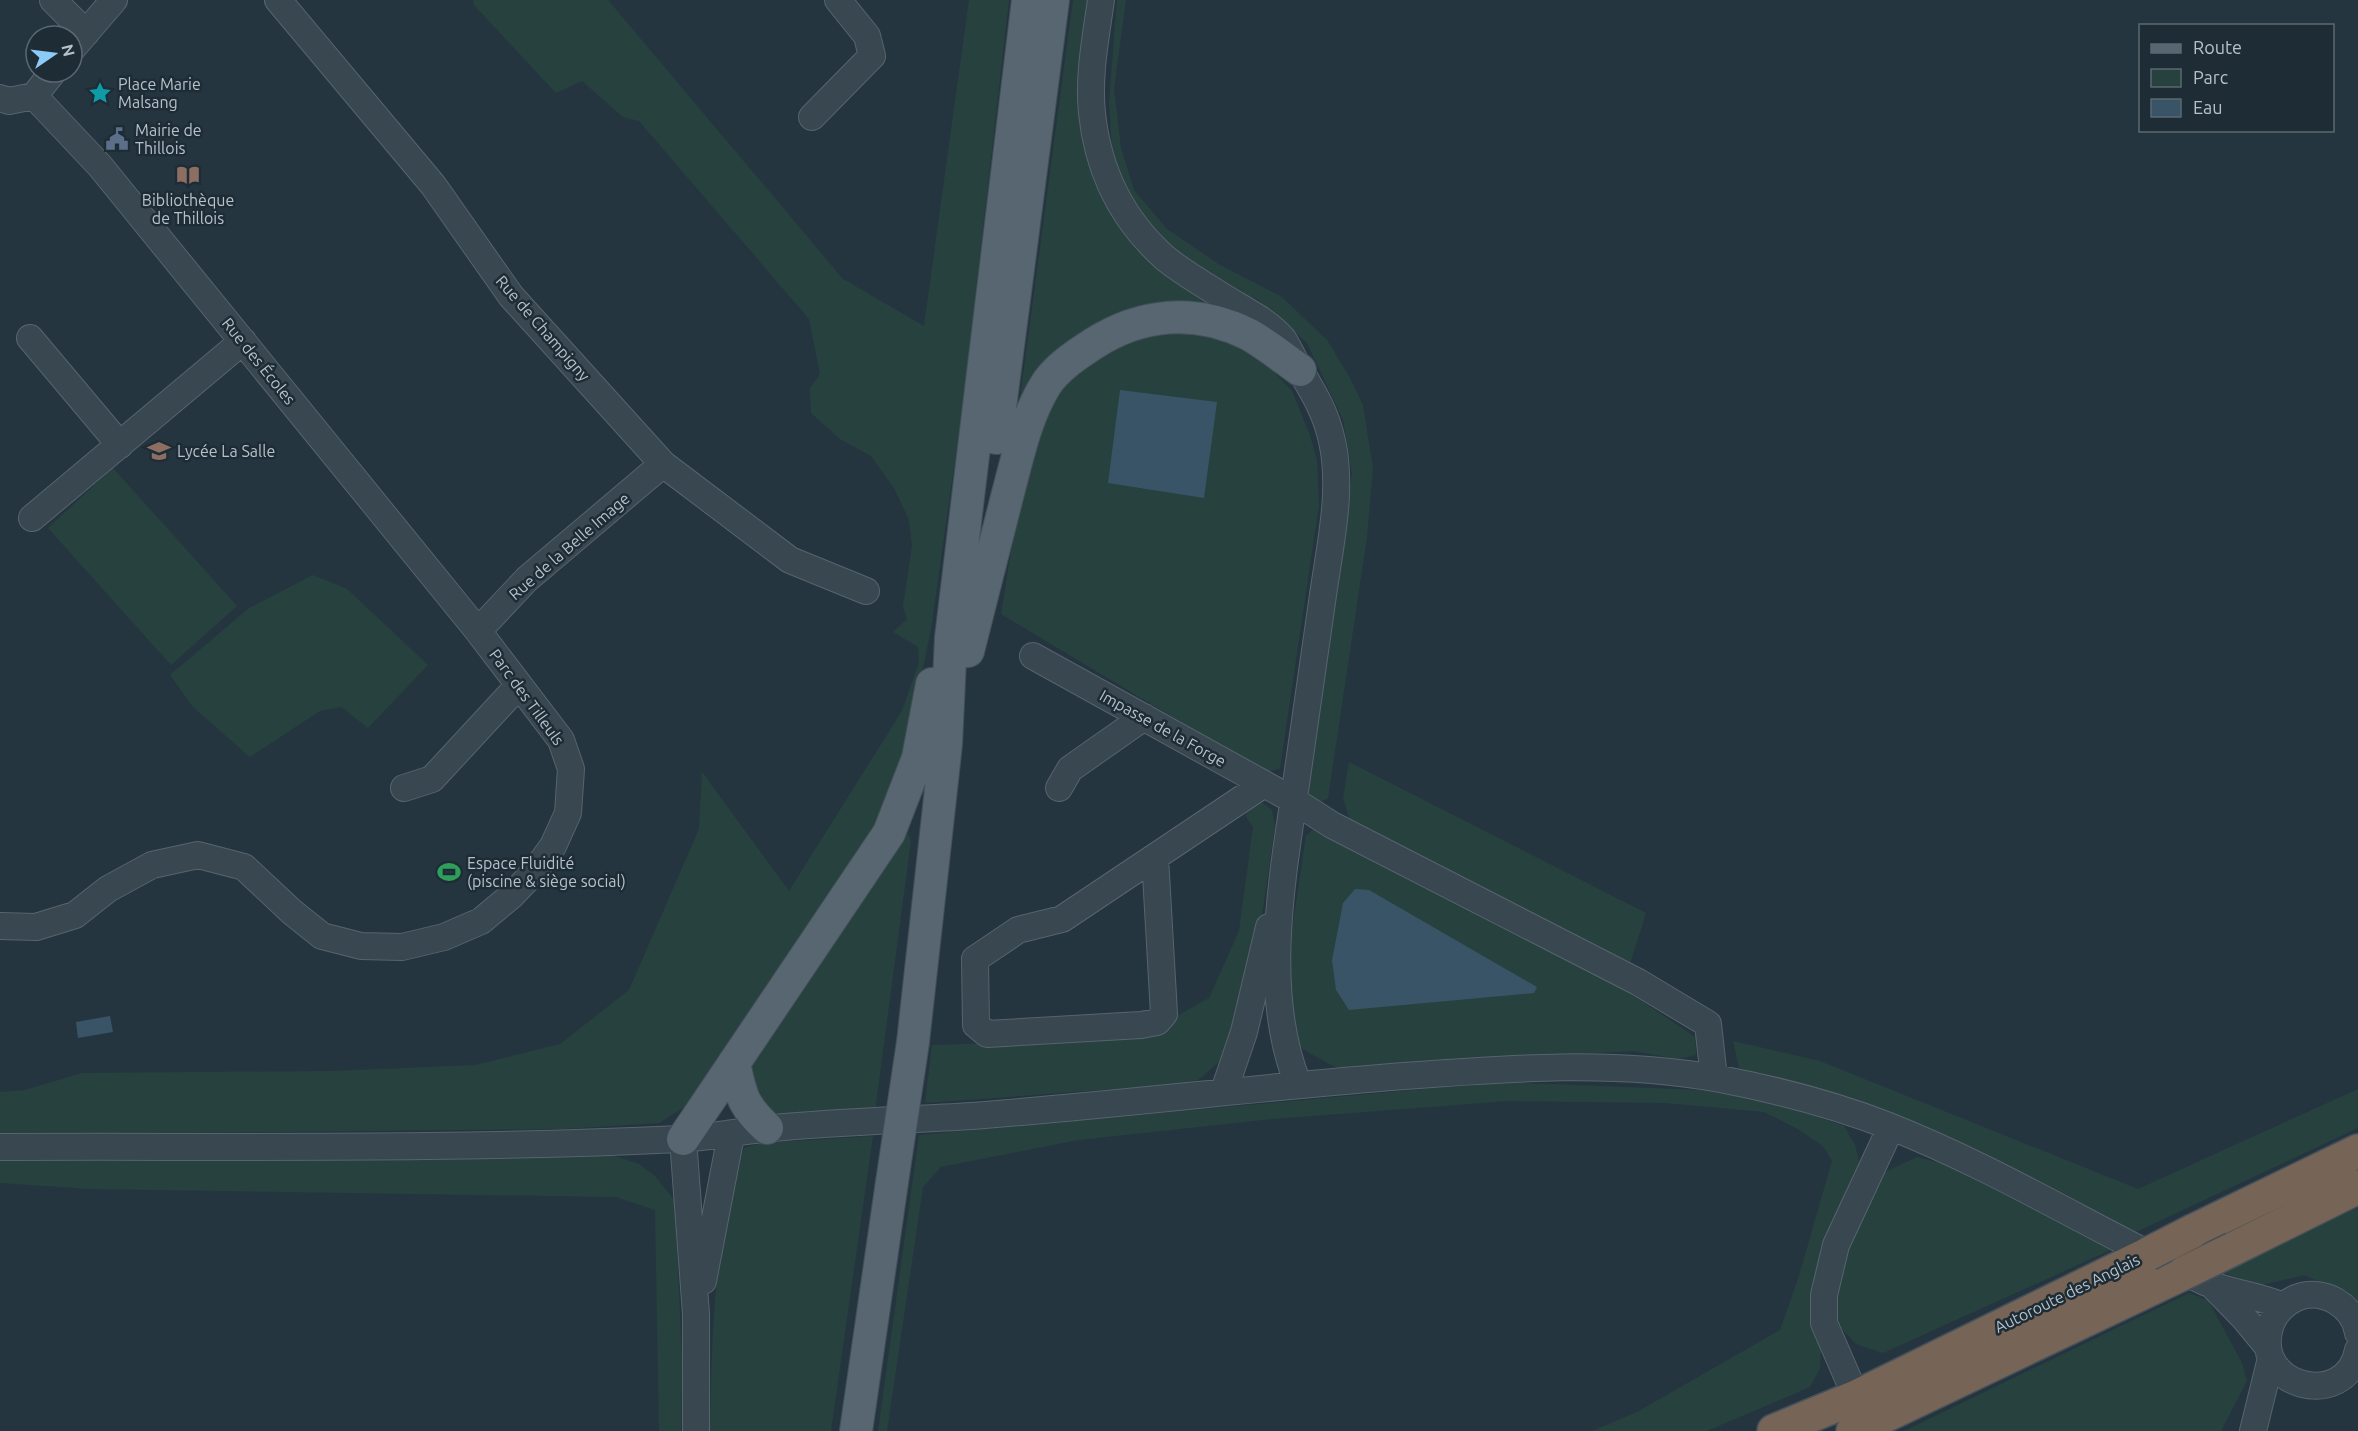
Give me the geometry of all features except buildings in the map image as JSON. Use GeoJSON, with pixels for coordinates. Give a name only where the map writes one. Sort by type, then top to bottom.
{"type":"FeatureCollection","features":[{"type":"Feature","properties":{"kind":"highway","name":"Autoroute des Anglais"},"geometry":{"type":"LineString","coordinates":[[1774,1431],[1856,1397],[2358,1151]]}},
{"type":"Feature","properties":{"kind":"highway","name":"Autoroute des Anglais"},"geometry":{"type":"LineString","coordinates":[[1853,1431],[2141,1295],[2358,1187]]}},
{"type":"Feature","properties":{"kind":"main road"},"geometry":{"type":"LineString","coordinates":[[856,1431],[913,1042],[946,744],[951,638],[1028,0]]}},
{"type":"Feature","properties":{"kind":"main road"},"geometry":{"type":"LineString","coordinates":[[968,651],[1053,0]]}},
{"type":"Feature","properties":{"kind":"main road"},"geometry":{"type":"LineString","coordinates":[[946,744],[1021,446],[1032,412],[1046,384],[1062,367],[1110,333],[1133,323],[1161,316],[1189,318],[1248,334],[1300,370]]}},
{"type":"Feature","properties":{"kind":"main road"},"geometry":{"type":"LineString","coordinates":[[683,1139],[890,833],[918,758],[970,470]]}},
{"type":"Feature","properties":{"kind":"main road"},"geometry":{"type":"LineString","coordinates":[[734,1063],[741,1095],[750,1112],[767,1128]]}},
{"type":"Feature","properties":{"kind":"street"},"geometry":{"type":"LineString","coordinates":[[53,0],[68,24]]}},
{"type":"Feature","properties":{"kind":"street"},"geometry":{"type":"LineString","coordinates":[[84,35],[114,0]]}},
{"type":"Feature","properties":{"kind":"street","name":"Rue de Champigny"},"geometry":{"type":"LineString","coordinates":[[278,0],[433,185],[511,296],[663,464],[790,561],[866,591]]}},
{"type":"Feature","properties":{"kind":"street"},"geometry":{"type":"LineString","coordinates":[[812,117],[872,56],[867,36],[837,0]]}},
{"type":"Feature","properties":{"kind":"street"},"geometry":{"type":"LineString","coordinates":[[1101,0],[1094,56],[1091,110],[1098,148],[1111,188],[1130,223],[1166,259],[1266,324],[1282,339],[1319,400],[1327,421],[1336,466],[1335,496],[1281,884],[1278,962],[1279,1016],[1290,1063],[1298,1084]]}},
{"type":"Feature","properties":{"kind":"street"},"geometry":{"type":"LineString","coordinates":[[11,101],[36,84]]}},
{"type":"Feature","properties":{"kind":"street","name":"Rue des Écoles"},"geometry":{"type":"LineString","coordinates":[[11,101],[100,166],[478,631]]}},
{"type":"Feature","properties":{"kind":"street"},"geometry":{"type":"LineString","coordinates":[[30,338],[120,445]]}},
{"type":"Feature","properties":{"kind":"street"},"geometry":{"type":"LineString","coordinates":[[32,518],[120,445],[248,348]]}},
{"type":"Feature","properties":{"kind":"street","name":"Rue de la Belle Image"},"geometry":{"type":"LineString","coordinates":[[478,631],[527,579],[663,464]]}},
{"type":"Feature","properties":{"kind":"street","name":"Parc des Tilleuls"},"geometry":{"type":"LineString","coordinates":[[0,926],[36,927],[75,915],[108,889],[152,865],[198,855],[244,867],[292,912],[322,936],[361,946],[402,947],[444,937],[481,921],[511,896],[534,872],[553,846],[568,813],[572,769],[561,740],[478,631]]}},
{"type":"Feature","properties":{"kind":"street","name":"Impasse de la Forge"},"geometry":{"type":"LineString","coordinates":[[1033,656],[1293,800],[1332,825],[1638,982],[1708,1024],[1714,1078]]}},
{"type":"Feature","properties":{"kind":"street"},"geometry":{"type":"LineString","coordinates":[[404,788],[432,779],[519,685]]}},
{"type":"Feature","properties":{"kind":"street"},"geometry":{"type":"LineString","coordinates":[[1059,788],[1070,769],[1144,717]]}},
{"type":"Feature","properties":{"kind":"street"},"geometry":{"type":"LineString","coordinates":[[1155,857],[1164,1014],[1157,1022],[1141,1025],[987,1034],[976,1025],[975,959],[1018,930],[1062,920],[1155,857],[1264,784]]}},
{"type":"Feature","properties":{"kind":"street"},"geometry":{"type":"LineString","coordinates":[[1224,1091],[1244,1032],[1263,948],[1281,884]]}},
{"type":"Feature","properties":{"kind":"street"},"geometry":{"type":"LineString","coordinates":[[0,1147],[522,1144],[683,1139],[731,1135],[767,1128],[973,1116],[1298,1084],[1530,1068],[1649,1071],[1714,1078],[1803,1098],[1891,1127],[1989,1172],[2212,1286],[2266,1299],[2283,1306]]}},
{"type":"Feature","properties":{"kind":"street"},"geometry":{"type":"LineString","coordinates":[[1856,1397],[1824,1323],[1824,1295],[1836,1245],[1891,1127]]}},
{"type":"Feature","properties":{"kind":"street"},"geometry":{"type":"LineString","coordinates":[[696,1314],[731,1135]]}},
{"type":"Feature","properties":{"kind":"street"},"geometry":{"type":"LineString","coordinates":[[683,1139],[696,1314],[696,1431]]}},
{"type":"Feature","properties":{"kind":"street"},"geometry":{"type":"LineString","coordinates":[[2212,1286],[2245,1318],[2270,1353],[2278,1369],[2288,1378],[2300,1384],[2311,1386],[2346,1382],[2358,1350]]}},
{"type":"Feature","properties":{"kind":"street"},"geometry":{"type":"LineString","coordinates":[[2253,1431],[2270,1353],[2268,1332],[2273,1318],[2283,1306],[2303,1296],[2325,1296],[2340,1303],[2350,1314],[2358,1333]]}},
{"type":"Feature","properties":{"kind":"street"},"geometry":{"type":"LineString","coordinates":[[2260,1431],[2285,1395],[2300,1384]]}},
{"type":"Feature","properties":{"kind":"green space"},"geometry":{"type":"Polygon","coordinates":[[[473,0],[608,0],[843,279],[924,326],[969,0],[1009,0],[963,403],[931,629],[905,756],[868,846],[689,1104],[659,1123],[564,1129],[0,1135],[0,1092],[25,1090],[82,1073],[333,1071],[476,1065],[560,1044],[629,990],[699,829],[702,772],[789,891],[902,711],[919,662],[918,647],[893,632],[907,619],[903,606],[912,546],[909,520],[894,488],[871,456],[840,439],[811,413],[810,388],[820,374],[809,319],[639,121],[623,117],[582,81],[556,93],[474,5],[473,0]]]}},
{"type":"Feature","properties":{"kind":"green space"},"geometry":{"type":"Polygon","coordinates":[[[1073,0],[1092,0],[1088,151],[1215,306],[1042,371],[1020,398],[1073,0]]]}},
{"type":"Feature","properties":{"kind":"green space"},"geometry":{"type":"Polygon","coordinates":[[[1117,0],[1126,0],[1114,89],[1121,148],[1134,190],[1167,229],[1220,265],[1282,297],[1327,340],[1363,405],[1373,468],[1367,537],[1328,798],[1321,802],[1309,799],[1307,786],[1352,474],[1343,420],[1307,343],[1258,300],[1219,284],[1156,237],[1117,178],[1112,154],[1109,101],[1117,0]]]}},
{"type":"Feature","properties":{"kind":"green space"},"geometry":{"type":"Polygon","coordinates":[[[1171,329],[1235,342],[1267,364],[1292,391],[1310,435],[1317,461],[1319,505],[1280,768],[1266,773],[1001,614],[1021,491],[1034,431],[1068,381],[1112,344],[1171,329]]]}},
{"type":"Feature","properties":{"kind":"green space"},"geometry":{"type":"Polygon","coordinates":[[[113,468],[237,606],[171,665],[48,528],[113,468]]]}},
{"type":"Feature","properties":{"kind":"green space"},"geometry":{"type":"Polygon","coordinates":[[[313,575],[347,589],[428,665],[368,728],[341,707],[320,711],[250,757],[193,707],[170,675],[249,608],[313,575]]]}},
{"type":"Feature","properties":{"kind":"green space"},"geometry":{"type":"Polygon","coordinates":[[[1349,762],[1646,913],[1629,967],[1350,821],[1343,798],[1349,762]]]}},
{"type":"Feature","properties":{"kind":"green space"},"geometry":{"type":"Polygon","coordinates":[[[1259,800],[1272,810],[1275,826],[1263,909],[1235,1027],[1219,1062],[1198,1080],[1183,1084],[925,1103],[932,1045],[1136,1039],[1209,998],[1239,931],[1253,827],[1245,815],[1259,800]]]}},
{"type":"Feature","properties":{"kind":"green space"},"geometry":{"type":"Polygon","coordinates":[[[1315,827],[1618,985],[1695,1037],[1696,1055],[1678,1059],[1633,1051],[1339,1069],[1302,1049],[1287,1018],[1284,983],[1306,836],[1315,827]]]}},
{"type":"Feature","properties":{"kind":"green space"},"geometry":{"type":"Polygon","coordinates":[[[908,834],[911,841],[875,1111],[779,1114],[757,1106],[747,1069],[888,852],[908,834]]]}},
{"type":"Feature","properties":{"kind":"green space"},"geometry":{"type":"Polygon","coordinates":[[[1733,1041],[1820,1061],[2138,1189],[2358,1089],[2358,1128],[2136,1232],[1911,1123],[1739,1068],[1733,1041]]]}},
{"type":"Feature","properties":{"kind":"green space"},"geometry":{"type":"Polygon","coordinates":[[[1500,1082],[1700,1090],[1778,1103],[1844,1126],[1855,1145],[1861,1169],[1821,1342],[1820,1368],[1810,1387],[1707,1431],[1592,1431],[1637,1412],[1780,1330],[1798,1279],[1832,1161],[1823,1146],[1798,1129],[1764,1112],[1665,1103],[1508,1101],[1273,1119],[1078,1140],[941,1167],[923,1187],[887,1431],[878,1431],[919,1135],[1500,1082]]]}},
{"type":"Feature","properties":{"kind":"green space"},"geometry":{"type":"Polygon","coordinates":[[[873,1136],[831,1431],[710,1431],[713,1324],[720,1252],[734,1182],[744,1148],[761,1143],[873,1136]]]}},
{"type":"Feature","properties":{"kind":"green space"},"geometry":{"type":"Polygon","coordinates":[[[612,1155],[639,1164],[655,1176],[675,1201],[682,1361],[681,1431],[659,1431],[655,1210],[616,1197],[91,1189],[0,1183],[0,1156],[612,1155]]]}},
{"type":"Feature","properties":{"kind":"green space"},"geometry":{"type":"Polygon","coordinates":[[[1917,1157],[1944,1164],[2113,1249],[1883,1353],[1856,1344],[1841,1328],[1833,1310],[1835,1268],[1883,1173],[1917,1157]]]}},
{"type":"Feature","properties":{"kind":"green space"},"geometry":{"type":"Polygon","coordinates":[[[2358,1207],[2358,1307],[2346,1293],[2304,1275],[2258,1286],[2222,1272],[2358,1207]]]}},
{"type":"Feature","properties":{"kind":"green space"},"geometry":{"type":"Polygon","coordinates":[[[2189,1293],[2208,1300],[2242,1363],[2247,1381],[2221,1431],[1904,1431],[2189,1293]]]}},
{"type":"Feature","properties":{"kind":"water"},"geometry":{"type":"Polygon","coordinates":[[[1120,390],[1217,402],[1204,498],[1108,483],[1120,390]]]}},
{"type":"Feature","properties":{"kind":"water"},"geometry":{"type":"Polygon","coordinates":[[[1355,889],[1369,890],[1537,987],[1534,993],[1349,1010],[1336,990],[1332,960],[1343,903],[1355,889]]]}},
{"type":"Feature","properties":{"kind":"water"},"geometry":{"type":"Polygon","coordinates":[[[110,1016],[113,1032],[78,1038],[76,1022],[110,1016]]]}},
{"type":"Feature","properties":{"kind":"place","name":"Place Marie Malsang"},"geometry":{"type":"Point","coordinates":[100,93]}},
{"type":"Feature","properties":{"kind":"place","name":"Mairie de Thillois"},"geometry":{"type":"Point","coordinates":[117,139]}},
{"type":"Feature","properties":{"kind":"place","name":"Bibliothèque de Thillois"},"geometry":{"type":"Point","coordinates":[188,175]}},
{"type":"Feature","properties":{"kind":"place","name":"Lycée La Salle"},"geometry":{"type":"Point","coordinates":[159,451]}},
{"type":"Feature","properties":{"kind":"place","name":"Espace Fluidité (piscine & siège social)"},"geometry":{"type":"Point","coordinates":[449,872]}}]}
